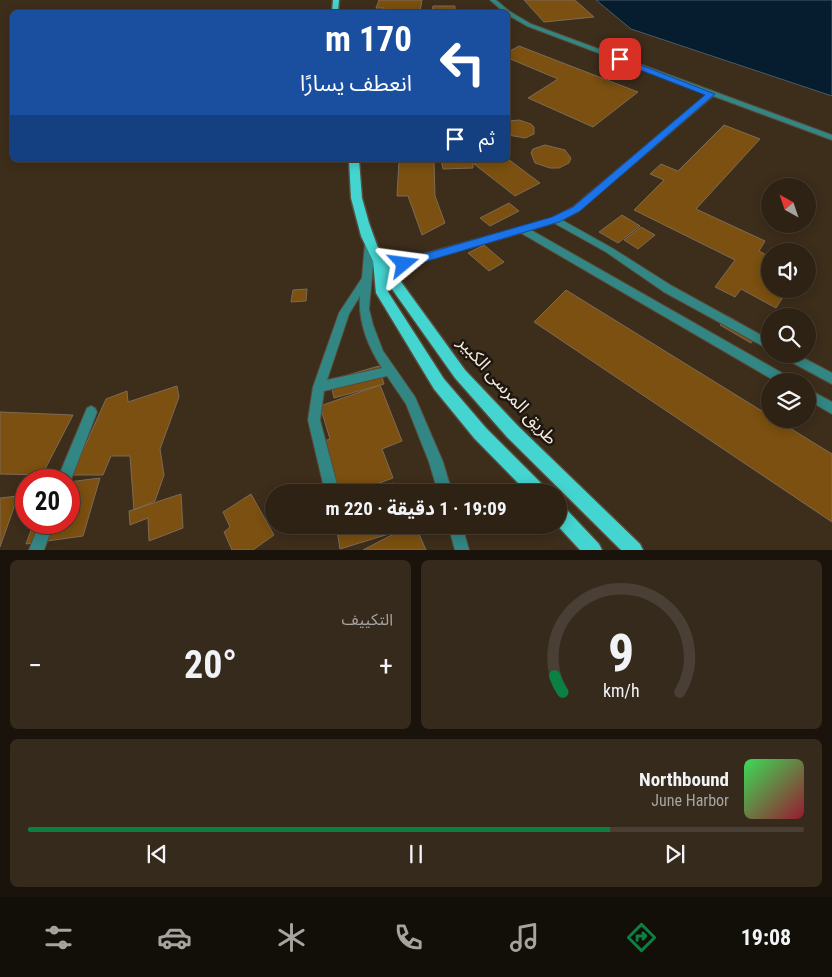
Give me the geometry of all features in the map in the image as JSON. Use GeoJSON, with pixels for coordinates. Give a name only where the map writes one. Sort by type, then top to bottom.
{"type":"FeatureCollection","features":[{"type":"Feature","properties":{"kind":"main road"},"geometry":{"type":"LineString","coordinates":[[354,162],[356,195],[362,224],[378,259],[382,293],[439,384],[480,433],[530,484]]}},
{"type":"Feature","properties":{"kind":"main road","name":"طريق المرسى الكبير"},"geometry":{"type":"LineString","coordinates":[[378,259],[460,374],[513,432],[634,550]]}},
{"type":"Feature","properties":{"kind":"main road"},"geometry":{"type":"LineString","coordinates":[[567,522],[593,550]]}},
{"type":"Feature","properties":{"kind":"street"},"geometry":{"type":"LineString","coordinates":[[493,0],[505,10]]}},
{"type":"Feature","properties":{"kind":"street"},"geometry":{"type":"LineString","coordinates":[[510,14],[529,25],[832,138]]}},
{"type":"Feature","properties":{"kind":"street"},"geometry":{"type":"LineString","coordinates":[[404,264],[555,220],[576,209],[711,94]]}},
{"type":"Feature","properties":{"kind":"street"},"geometry":{"type":"LineString","coordinates":[[555,220],[609,250],[668,289],[761,340]]}},
{"type":"Feature","properties":{"kind":"street"},"geometry":{"type":"LineString","coordinates":[[522,229],[771,373]]}},
{"type":"Feature","properties":{"kind":"street"},"geometry":{"type":"LineString","coordinates":[[370,243],[365,280],[364,309],[366,317],[378,354],[411,401],[436,462],[443,484]]}},
{"type":"Feature","properties":{"kind":"street"},"geometry":{"type":"LineString","coordinates":[[330,484],[314,420],[319,387],[344,313],[365,280]]}},
{"type":"Feature","properties":{"kind":"street"},"geometry":{"type":"LineString","coordinates":[[803,363],[832,379]]}},
{"type":"Feature","properties":{"kind":"street"},"geometry":{"type":"LineString","coordinates":[[319,387],[389,371]]}},
{"type":"Feature","properties":{"kind":"street"},"geometry":{"type":"LineString","coordinates":[[816,399],[832,408]]}},
{"type":"Feature","properties":{"kind":"street"},"geometry":{"type":"LineString","coordinates":[[68,469],[91,412]]}},
{"type":"Feature","properties":{"kind":"street"},"geometry":{"type":"LineString","coordinates":[[36,550],[42,534]]}},
{"type":"Feature","properties":{"kind":"street"},"geometry":{"type":"LineString","coordinates":[[458,534],[462,550]]}},
{"type":"Feature","properties":{"kind":"water"},"geometry":{"type":"Polygon","coordinates":[[[596,0],[832,0],[832,96],[631,29],[596,0]]]}},
{"type":"Feature","properties":{"kind":"building"},"geometry":{"type":"Polygon","coordinates":[[[379,0],[422,0],[420,10],[384,10],[384,8],[376,8],[379,0]]]}},
{"type":"Feature","properties":{"kind":"building"},"geometry":{"type":"Polygon","coordinates":[[[524,0],[575,0],[594,17],[544,22],[524,0]]]}},
{"type":"Feature","properties":{"kind":"building"},"geometry":{"type":"Polygon","coordinates":[[[433,6],[455,6],[455,10],[432,10],[433,6]]]}},
{"type":"Feature","properties":{"kind":"building"},"geometry":{"type":"Polygon","coordinates":[[[519,46],[638,92],[593,127],[528,98],[558,79],[510,59],[510,51],[519,46]]]}},
{"type":"Feature","properties":{"kind":"building"},"geometry":{"type":"Polygon","coordinates":[[[519,120],[531,124],[534,127],[534,134],[525,138],[510,135],[510,121],[519,120]]]}},
{"type":"Feature","properties":{"kind":"building"},"geometry":{"type":"Polygon","coordinates":[[[724,125],[760,139],[696,209],[765,241],[761,243],[759,251],[761,252],[761,298],[782,298],[776,308],[741,289],[735,297],[715,287],[735,260],[634,210],[664,180],[650,174],[661,164],[678,171],[724,125]]]}},
{"type":"Feature","properties":{"kind":"building"},"geometry":{"type":"Polygon","coordinates":[[[545,145],[565,150],[571,158],[569,163],[559,168],[550,168],[535,163],[531,153],[533,149],[545,145]]]}},
{"type":"Feature","properties":{"kind":"building"},"geometry":{"type":"Polygon","coordinates":[[[510,160],[540,183],[515,196],[474,164],[478,162],[510,160]]]}},
{"type":"Feature","properties":{"kind":"building"},"geometry":{"type":"Polygon","coordinates":[[[399,162],[434,162],[435,196],[445,223],[422,235],[408,196],[397,196],[399,162]]]}},
{"type":"Feature","properties":{"kind":"building"},"geometry":{"type":"Polygon","coordinates":[[[441,162],[473,162],[473,168],[443,169],[441,162]]]}},
{"type":"Feature","properties":{"kind":"building"},"geometry":{"type":"Polygon","coordinates":[[[509,203],[519,211],[490,226],[480,218],[509,203]]]}},
{"type":"Feature","properties":{"kind":"building"},"geometry":{"type":"Polygon","coordinates":[[[622,215],[640,226],[618,243],[599,232],[622,215]]]}},
{"type":"Feature","properties":{"kind":"building"},"geometry":{"type":"Polygon","coordinates":[[[641,227],[655,235],[638,249],[624,240],[641,227]]]}},
{"type":"Feature","properties":{"kind":"building"},"geometry":{"type":"Polygon","coordinates":[[[484,245],[504,262],[489,271],[468,253],[484,245]]]}},
{"type":"Feature","properties":{"kind":"building"},"geometry":{"type":"Polygon","coordinates":[[[307,289],[306,301],[291,302],[293,290],[307,289]]]}},
{"type":"Feature","properties":{"kind":"building"},"geometry":{"type":"Polygon","coordinates":[[[566,290],[761,410],[761,428],[790,428],[832,454],[832,522],[534,322],[566,290]]]}},
{"type":"Feature","properties":{"kind":"building"},"geometry":{"type":"Polygon","coordinates":[[[728,316],[758,334],[751,343],[720,325],[728,316]]]}},
{"type":"Feature","properties":{"kind":"building"},"geometry":{"type":"Polygon","coordinates":[[[379,366],[384,384],[334,398],[330,380],[379,366]]]}},
{"type":"Feature","properties":{"kind":"building"},"geometry":{"type":"Polygon","coordinates":[[[380,385],[402,441],[382,449],[393,478],[377,484],[331,484],[319,443],[330,439],[320,406],[380,385]]]}},
{"type":"Feature","properties":{"kind":"building"},"geometry":{"type":"Polygon","coordinates":[[[177,386],[179,397],[160,449],[164,475],[155,501],[134,510],[130,456],[111,456],[103,475],[80,475],[80,469],[75,469],[106,399],[127,391],[128,402],[177,386]]]}},
{"type":"Feature","properties":{"kind":"building"},"geometry":{"type":"Polygon","coordinates":[[[0,412],[73,415],[45,469],[15,469],[15,474],[0,474],[0,412]]]}},
{"type":"Feature","properties":{"kind":"building"},"geometry":{"type":"Polygon","coordinates":[[[100,478],[83,536],[26,544],[30,534],[80,534],[80,481],[100,478]]]}},
{"type":"Feature","properties":{"kind":"building"},"geometry":{"type":"Polygon","coordinates":[[[181,494],[183,528],[149,541],[148,518],[130,525],[129,511],[181,494]]]}},
{"type":"Feature","properties":{"kind":"building"},"geometry":{"type":"Polygon","coordinates":[[[251,494],[265,519],[265,534],[274,535],[253,550],[232,550],[224,532],[230,527],[223,512],[251,494]]]}},
{"type":"Feature","properties":{"kind":"building"},"geometry":{"type":"Polygon","coordinates":[[[15,496],[15,504],[0,547],[0,498],[15,496]]]}},
{"type":"Feature","properties":{"kind":"building"},"geometry":{"type":"Polygon","coordinates":[[[338,534],[389,534],[340,549],[338,534]]]}},
{"type":"Feature","properties":{"kind":"building"},"geometry":{"type":"Polygon","coordinates":[[[394,534],[419,534],[426,550],[363,550],[394,534]]]}},
{"type":"Feature","properties":{"kind":"route"},"geometry":{"type":"LineString","coordinates":[[404,264],[555,220],[576,209],[711,94],[620,59]]}}]}
